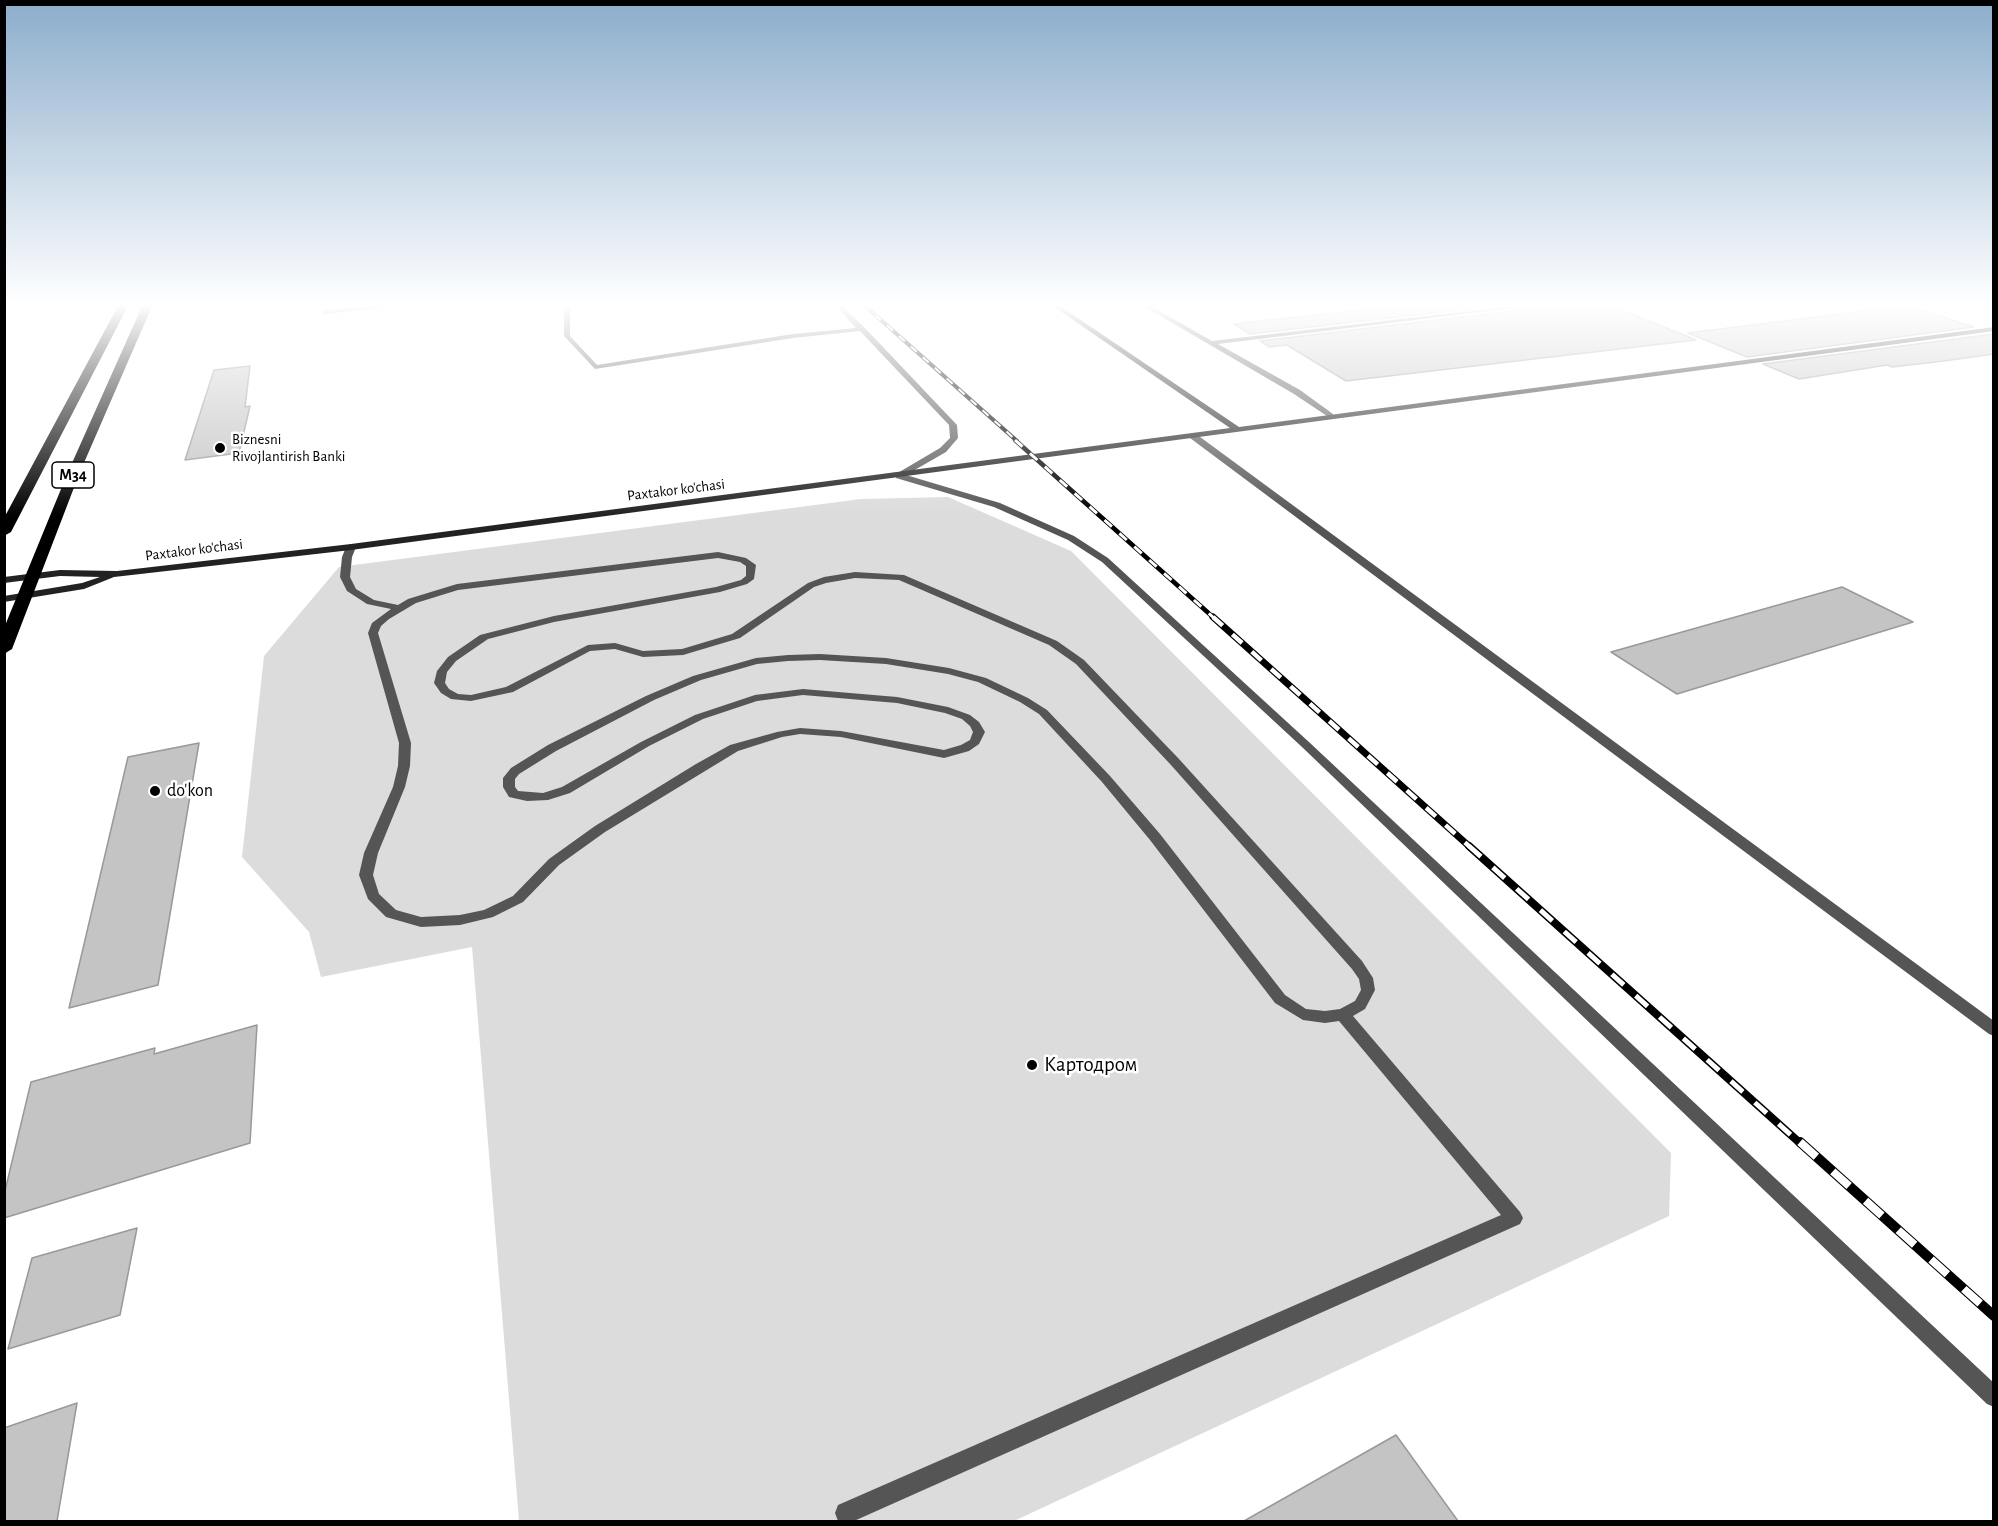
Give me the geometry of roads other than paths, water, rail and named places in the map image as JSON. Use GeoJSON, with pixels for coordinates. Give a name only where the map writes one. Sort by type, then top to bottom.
{"type":"FeatureCollection","features":[{"type":"Feature","properties":{"kind":"highway","name":"M34"},"geometry":{"type":"LineString","coordinates":[[4,532],[87,375]]}},
{"type":"Feature","properties":{"kind":"highway","name":"M34"},"geometry":{"type":"LineString","coordinates":[[4,649],[74,472],[117,375]]}},
{"type":"Feature","properties":{"kind":"main road"},"geometry":{"type":"LineString","coordinates":[[1158,375],[1238,430]]}},
{"type":"Feature","properties":{"kind":"main road","name":"Paxtakor ko'chasi"},"geometry":{"type":"LineString","coordinates":[[4,580],[87,572],[117,574],[351,547],[898,476],[1641,375]]}},
{"type":"Feature","properties":{"kind":"main road","name":"Paxtakor ko'chasi"},"geometry":{"type":"LineString","coordinates":[[4,600],[84,586],[117,574]]}},
{"type":"Feature","properties":{"kind":"street"},"geometry":{"type":"LineString","coordinates":[[898,476],[943,450],[954,438],[952,425],[906,375]]}},
{"type":"Feature","properties":{"kind":"street"},"geometry":{"type":"LineString","coordinates":[[1267,375],[1297,392],[1330,416]]}},
{"type":"Feature","properties":{"kind":"street"},"geometry":{"type":"LineString","coordinates":[[1193,436],[1994,1030]]}},
{"type":"Feature","properties":{"kind":"street"},"geometry":{"type":"LineString","coordinates":[[898,476],[996,505],[1035,520],[1071,538],[1105,560],[1514,942],[1994,1397]]}},
{"type":"Feature","properties":{"kind":"street"},"geometry":{"type":"LineString","coordinates":[[351,547],[347,557],[345,578],[352,591],[371,602],[398,608]]}},
{"type":"Feature","properties":{"kind":"street"},"geometry":{"type":"LineString","coordinates":[[699,556],[733,557],[751,566],[751,577],[734,585],[554,619],[484,637],[452,659],[442,671],[439,683],[445,691],[455,697],[471,698],[508,690],[588,648],[615,646],[643,654],[663,654],[683,652],[721,642],[751,628],[811,585],[839,576],[901,577],[917,583],[1053,643],[1080,662],[1174,762],[1357,965],[1366,978],[1368,990],[1360,1005],[1343,1014],[1325,1017],[1303,1014],[1280,999],[1155,837],[1106,779],[1043,712],[1024,700],[982,680],[949,671],[886,661],[820,657],[788,658],[756,661],[697,678],[639,703],[552,748],[515,771],[509,778],[509,787],[513,794],[527,797],[544,797],[566,790],[653,739],[699,717],[755,698],[803,692],[897,700],[948,710],[966,717],[975,724],[979,732],[975,742],[965,748],[944,754],[830,732],[800,731],[781,734],[734,748],[700,767],[600,829],[554,862],[518,899],[488,914],[460,920],[421,922],[391,914],[373,896],[366,876],[370,853],[399,787],[404,766],[405,743],[373,633],[376,625],[398,608],[431,593],[457,587],[699,556]]}},
{"type":"Feature","properties":{"kind":"street"},"geometry":{"type":"LineString","coordinates":[[846,1513],[1514,1218],[1343,1014]]}},
{"type":"Feature","properties":{"kind":"railway"},"geometry":{"type":"LineString","coordinates":[[943,375],[1017,441]]}},
{"type":"Feature","properties":{"kind":"railway"},"geometry":{"type":"LineString","coordinates":[[1015,440],[1214,618]]}},
{"type":"Feature","properties":{"kind":"railway"},"geometry":{"type":"LineString","coordinates":[[1213,617],[1470,847]]}},
{"type":"Feature","properties":{"kind":"railway"},"geometry":{"type":"LineString","coordinates":[[1469,846],[1801,1144]]}},
{"type":"Feature","properties":{"kind":"railway"},"geometry":{"type":"LineString","coordinates":[[1800,1142],[1994,1316]]}},
{"type":"Feature","properties":{"kind":"place","name":"Biznesni Rivojlantirish Banki"},"geometry":{"type":"Point","coordinates":[220,448]}},
{"type":"Feature","properties":{"kind":"place","name":"do'kon"},"geometry":{"type":"Point","coordinates":[155,791]}},
{"type":"Feature","properties":{"kind":"place","name":"Картодром"},"geometry":{"type":"Point","coordinates":[1032,1065]}}]}
